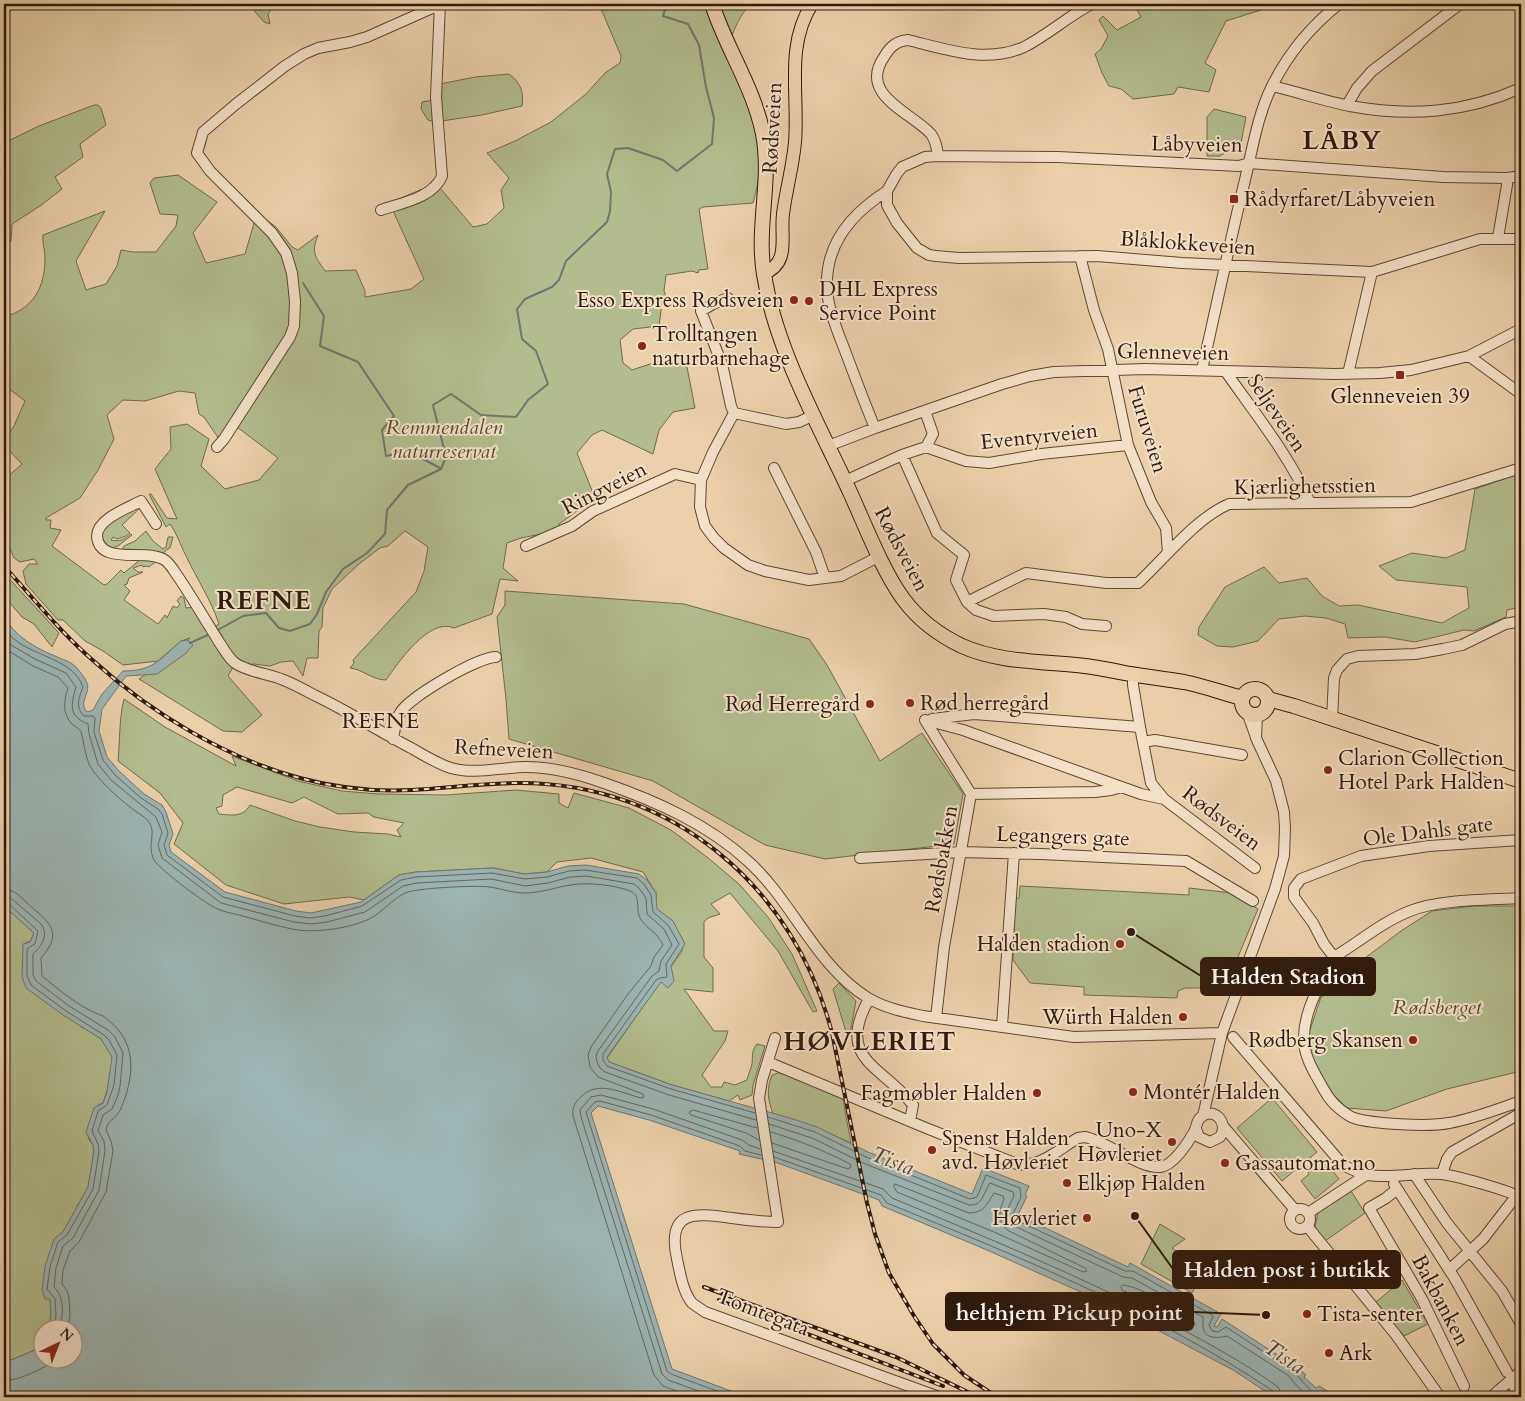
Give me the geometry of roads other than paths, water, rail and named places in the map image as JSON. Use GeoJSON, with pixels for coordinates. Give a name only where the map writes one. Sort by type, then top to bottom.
{"type":"FeatureCollection","features":[{"type":"Feature","properties":{"kind":"highway"},"geometry":{"type":"LineString","coordinates":[[712,4],[752,99],[763,134],[765,162],[761,234],[763,267]]}},
{"type":"Feature","properties":{"kind":"highway","name":"Rødsveien"},"geometry":{"type":"LineString","coordinates":[[763,267],[771,311],[782,342],[880,556],[896,588],[912,609],[922,620],[940,634],[965,647],[986,654],[1014,659],[1087,666],[1133,674]]}},
{"type":"Feature","properties":{"kind":"highway"},"geometry":{"type":"LineString","coordinates":[[1133,674],[1185,682],[1242,698]]}},
{"type":"Feature","properties":{"kind":"highway"},"geometry":{"type":"LineString","coordinates":[[1268,700],[1266,710],[1252,714],[1242,706],[1242,698],[1246,692],[1254,689],[1262,691],[1268,700],[1294,706],[1521,781]]}},
{"type":"Feature","properties":{"kind":"main road","name":"Rødsveien"},"geometry":{"type":"LineString","coordinates":[[763,267],[773,270],[780,258],[783,246],[782,216],[796,140],[795,48],[801,23],[812,4]]}},
{"type":"Feature","properties":{"kind":"street"},"geometry":{"type":"LineString","coordinates":[[938,156],[936,144],[931,135],[886,98],[878,86],[878,72],[882,59],[892,46],[900,41],[908,40],[970,54],[990,55],[1012,51],[1035,40],[1074,13],[1092,4]]}},
{"type":"Feature","properties":{"kind":"street"},"geometry":{"type":"LineString","coordinates":[[1202,370],[1225,265],[1263,110],[1272,86],[1288,58],[1309,32],[1339,4]]}},
{"type":"Feature","properties":{"kind":"street"},"geometry":{"type":"LineString","coordinates":[[1347,105],[1357,88],[1372,72],[1460,4]]}},
{"type":"Feature","properties":{"kind":"street"},"geometry":{"type":"LineString","coordinates":[[217,447],[224,440],[290,337],[294,326],[295,301],[292,273],[283,248],[272,233],[210,171],[198,152],[203,132],[243,98],[304,54],[318,48],[367,37],[440,5],[436,97],[442,176],[436,187],[425,194],[381,210]]}},
{"type":"Feature","properties":{"kind":"street"},"geometry":{"type":"LineString","coordinates":[[1272,86],[1374,110],[1428,112],[1449,110],[1490,101],[1521,88]]}},
{"type":"Feature","properties":{"kind":"street","name":"Låbyveien"},"geometry":{"type":"LineString","coordinates":[[887,190],[902,167],[925,157],[938,156],[1058,157],[1239,166],[1249,163],[1412,175],[1507,178],[1521,176]]}},
{"type":"Feature","properties":{"kind":"street"},"geometry":{"type":"LineString","coordinates":[[1498,238],[1507,178]]}},
{"type":"Feature","properties":{"kind":"street"},"geometry":{"type":"LineString","coordinates":[[874,428],[833,321],[828,298],[828,267],[837,240],[843,231],[868,203],[887,190]]}},
{"type":"Feature","properties":{"kind":"street","name":"Blåklokkeveien"},"geometry":{"type":"LineString","coordinates":[[887,190],[887,205],[896,223],[917,248],[929,255],[959,258],[1080,256],[1372,272],[1476,240],[1498,238],[1521,239]]}},
{"type":"Feature","properties":{"kind":"street","name":"Furuveien"},"geometry":{"type":"LineString","coordinates":[[1080,256],[1094,310],[1108,349],[1128,445],[1151,502],[1166,528],[1168,553]]}},
{"type":"Feature","properties":{"kind":"street"},"geometry":{"type":"LineString","coordinates":[[1348,374],[1372,272]]}},
{"type":"Feature","properties":{"kind":"street"},"geometry":{"type":"LineString","coordinates":[[728,298],[712,304],[702,311],[722,364],[734,413]]}},
{"type":"Feature","properties":{"kind":"street","name":"Glenneveien"},"geometry":{"type":"LineString","coordinates":[[828,446],[874,428],[1030,376],[1054,372],[1112,370],[1380,373],[1411,370],[1469,356],[1521,329]]}},
{"type":"Feature","properties":{"kind":"street"},"geometry":{"type":"LineString","coordinates":[[1469,356],[1521,394]]}},
{"type":"Feature","properties":{"kind":"street","name":"Seljeveien"},"geometry":{"type":"LineString","coordinates":[[1226,372],[1276,443],[1306,491],[1310,502]]}},
{"type":"Feature","properties":{"kind":"street"},"geometry":{"type":"LineString","coordinates":[[845,481],[902,455],[926,447],[933,434],[925,411]]}},
{"type":"Feature","properties":{"kind":"street"},"geometry":{"type":"LineString","coordinates":[[734,413],[786,424],[799,422],[814,415]]}},
{"type":"Feature","properties":{"kind":"street"},"geometry":{"type":"LineString","coordinates":[[734,413],[713,452],[701,480],[700,506],[705,526],[724,548],[748,565],[765,571],[809,580],[841,576],[880,556]]}},
{"type":"Feature","properties":{"kind":"street","name":"Eventyrveien"},"geometry":{"type":"LineString","coordinates":[[926,447],[966,461],[989,464],[1041,454],[1128,445]]}},
{"type":"Feature","properties":{"kind":"street"},"geometry":{"type":"LineString","coordinates":[[902,455],[938,533],[964,555],[956,580],[967,602],[976,610],[994,616],[1044,614],[1066,617],[1082,624],[1106,626]]}},
{"type":"Feature","properties":{"kind":"street"},"geometry":{"type":"LineString","coordinates":[[774,468],[816,552],[825,578]]}},
{"type":"Feature","properties":{"kind":"street","name":"Kjærlighetsstien"},"geometry":{"type":"LineString","coordinates":[[967,602],[1026,573],[1106,583],[1138,583],[1216,510],[1229,504],[1411,502],[1521,468]]}},
{"type":"Feature","properties":{"kind":"street","name":"Ringveien"},"geometry":{"type":"LineString","coordinates":[[526,546],[572,526],[593,511],[675,474],[701,480]]}},
{"type":"Feature","properties":{"kind":"street","name":"Refneveien"},"geometry":{"type":"LineString","coordinates":[[156,524],[141,501],[102,524],[97,535],[103,550],[111,554],[151,555],[164,560],[170,566],[229,656],[239,665],[282,679],[319,697],[438,763],[451,768],[465,770],[529,767],[559,770],[582,776],[646,799],[683,816],[726,843],[750,863],[768,881],[833,968],[848,984],[869,999],[902,1012],[1074,1037],[1222,1033]]}},
{"type":"Feature","properties":{"kind":"street"},"geometry":{"type":"LineString","coordinates":[[1332,719],[1334,678],[1338,667],[1347,660],[1358,656],[1415,654],[1462,645],[1505,624],[1521,622]]}},
{"type":"Feature","properties":{"kind":"street"},"geometry":{"type":"LineString","coordinates":[[393,739],[400,713],[410,702],[440,682],[474,664],[496,657]]}},
{"type":"Feature","properties":{"kind":"street","name":"Rødsveien"},"geometry":{"type":"LineString","coordinates":[[1133,674],[1133,685],[1149,778],[1156,790],[1164,799],[1255,868]]}},
{"type":"Feature","properties":{"kind":"street"},"geometry":{"type":"LineString","coordinates":[[925,720],[974,714],[1140,727]]}},
{"type":"Feature","properties":{"kind":"street"},"geometry":{"type":"LineString","coordinates":[[1206,1142],[1199,1137],[1196,1124],[1202,1116],[1222,1033],[1275,889],[1284,856],[1285,828],[1281,798],[1276,781],[1256,738],[1252,714]]}},
{"type":"Feature","properties":{"kind":"street","name":"Rødsveien"},"geometry":{"type":"LineString","coordinates":[[925,720],[963,730],[1122,787],[1164,799]]}},
{"type":"Feature","properties":{"kind":"street","name":"Rødsbakken"},"geometry":{"type":"LineString","coordinates":[[925,720],[971,794],[944,947],[936,1018]]}},
{"type":"Feature","properties":{"kind":"street"},"geometry":{"type":"LineString","coordinates":[[1143,742],[1155,740],[1242,755]]}},
{"type":"Feature","properties":{"kind":"street"},"geometry":{"type":"LineString","coordinates":[[971,794],[1095,792],[1122,787]]}},
{"type":"Feature","properties":{"kind":"street","name":"Ole Dahls gate"},"geometry":{"type":"LineString","coordinates":[[1334,957],[1293,894],[1294,888],[1301,879],[1361,856],[1429,846],[1521,840]]}},
{"type":"Feature","properties":{"kind":"street","name":"Legangers gate"},"geometry":{"type":"LineString","coordinates":[[860,858],[961,852],[1186,860],[1253,901]]}},
{"type":"Feature","properties":{"kind":"street"},"geometry":{"type":"LineString","coordinates":[[1002,1026],[1014,853]]}},
{"type":"Feature","properties":{"kind":"street"},"geometry":{"type":"LineString","coordinates":[[1521,898],[1435,905],[1410,910],[1376,928],[1334,957],[1313,1001],[1304,1035],[1305,1051],[1312,1069],[1330,1101],[1353,1118],[1368,1121],[1426,1125],[1448,1123],[1521,1101]]}},
{"type":"Feature","properties":{"kind":"street"},"geometry":{"type":"LineString","coordinates":[[869,999],[861,1014],[857,1028],[858,1044],[872,1066],[913,1105],[910,1121]]}},
{"type":"Feature","properties":{"kind":"street"},"geometry":{"type":"LineString","coordinates":[[1233,1037],[1343,1165],[1366,1175],[1391,1177],[1414,1174],[1442,1174],[1520,1195],[1471,1252],[1449,1270]]}},
{"type":"Feature","properties":{"kind":"street","name":"Tomtegata"},"geometry":{"type":"LineString","coordinates":[[775,1038],[761,1085],[760,1104],[778,1222],[760,1222],[702,1214],[690,1216],[681,1221],[676,1228],[675,1248],[686,1290],[693,1303],[705,1312],[939,1397]]}},
{"type":"Feature","properties":{"kind":"street"},"geometry":{"type":"LineString","coordinates":[[768,1062],[1017,1164],[1024,1165],[1040,1162],[1073,1141],[1085,1137],[1153,1167],[1166,1165],[1182,1151],[1196,1129]]}},
{"type":"Feature","properties":{"kind":"street"},"geometry":{"type":"LineString","coordinates":[[1209,1087],[1217,1116],[1295,1210]]}},
{"type":"Feature","properties":{"kind":"street"},"geometry":{"type":"LineString","coordinates":[[1442,1174],[1447,1159],[1452,1152],[1521,1113]]}},
{"type":"Feature","properties":{"kind":"street"},"geometry":{"type":"LineString","coordinates":[[1202,1116],[1210,1114],[1217,1116]]}},
{"type":"Feature","properties":{"kind":"street"},"geometry":{"type":"LineString","coordinates":[[1182,1151],[1214,1141],[1220,1137],[1224,1126]]}},
{"type":"Feature","properties":{"kind":"street"},"geometry":{"type":"LineString","coordinates":[[1220,1137],[1241,1145]]}},
{"type":"Feature","properties":{"kind":"street"},"geometry":{"type":"LineString","coordinates":[[1414,1174],[1447,1224],[1502,1291],[1521,1324]]}},
{"type":"Feature","properties":{"kind":"street"},"geometry":{"type":"LineString","coordinates":[[1308,1213],[1366,1175]]}},
{"type":"Feature","properties":{"kind":"street"},"geometry":{"type":"LineString","coordinates":[[1391,1177],[1396,1190],[1449,1270],[1509,1376],[1518,1397]]}},
{"type":"Feature","properties":{"kind":"street","name":"Bakbanken"},"geometry":{"type":"LineString","coordinates":[[1396,1190],[1369,1208],[1422,1299],[1464,1386]]}},
{"type":"Feature","properties":{"kind":"street"},"geometry":{"type":"LineString","coordinates":[[1302,1209],[1308,1213],[1310,1221],[1307,1226],[1300,1228],[1293,1225],[1291,1219],[1295,1210],[1302,1209]]}},
{"type":"Feature","properties":{"kind":"street"},"geometry":{"type":"LineString","coordinates":[[1307,1226],[1396,1336],[1440,1397]]}},
{"type":"Feature","properties":{"kind":"street"},"geometry":{"type":"LineString","coordinates":[[1491,1397],[1509,1376],[1521,1371]]}},
{"type":"Feature","properties":{"kind":"water"},"geometry":{"type":"Polygon","coordinates":[[[4,617],[26,641],[76,667],[88,687],[84,701],[87,712],[93,710],[102,694],[123,671],[149,667],[181,641],[187,640],[193,645],[185,654],[157,674],[126,676],[102,709],[99,731],[107,757],[144,794],[162,805],[173,834],[169,845],[171,852],[225,892],[296,911],[311,913],[361,902],[399,875],[416,872],[493,868],[524,874],[547,872],[568,866],[586,865],[639,874],[647,880],[656,893],[657,909],[673,921],[685,944],[671,966],[674,981],[668,988],[661,982],[607,1057],[609,1062],[672,1085],[817,1127],[868,1152],[972,1194],[983,1168],[1029,1186],[1025,1195],[1027,1196],[1018,1215],[1128,1267],[1130,1263],[1221,1314],[1214,1326],[1217,1327],[1222,1319],[1296,1367],[1306,1375],[1304,1377],[1316,1388],[1319,1386],[1337,1397],[1274,1397],[1233,1370],[1112,1306],[987,1250],[882,1206],[879,1200],[775,1162],[739,1154],[740,1151],[649,1120],[598,1106],[591,1113],[672,1369],[747,1397],[4,1397],[4,1363],[32,1351],[32,1368],[82,1368],[82,1318],[51,1318],[50,1299],[45,1299],[42,1290],[45,1266],[54,1239],[63,1232],[88,1187],[94,1151],[86,1132],[94,1108],[103,1103],[107,1092],[112,1057],[101,1039],[63,1015],[26,988],[22,977],[23,944],[30,942],[34,933],[4,906],[4,617]]]}},
{"type":"Feature","properties":{"kind":"waterway"},"geometry":{"type":"LineString","coordinates":[[216,631],[243,616],[266,613],[279,628],[290,631],[310,624],[317,614],[326,592],[343,569],[367,553],[385,534],[387,510],[408,485],[441,469],[446,457],[433,405],[451,394],[481,415],[516,417],[528,400],[548,384],[536,351],[522,339],[517,309],[525,299],[552,287],[559,280],[566,261],[607,222],[610,211],[611,192],[607,174],[615,149],[628,148],[663,160],[677,171],[712,144],[714,118],[706,87],[699,45],[688,24],[663,16],[667,4]]}},
{"type":"Feature","properties":{"kind":"waterway"},"geometry":{"type":"LineString","coordinates":[[303,283],[324,316],[320,346],[358,362],[394,416],[382,430],[386,456],[408,451],[440,468]]}},
{"type":"Feature","properties":{"kind":"waterway"},"geometry":{"type":"LineString","coordinates":[[190,643],[210,634]]}},
{"type":"Feature","properties":{"kind":"railway"},"geometry":{"type":"LineString","coordinates":[[4,566],[72,640],[118,682],[192,732],[245,759],[300,778],[342,787],[370,790],[412,790],[520,783],[576,788],[628,802],[676,824],[720,854],[757,890],[789,933],[814,981],[832,1033],[867,1203],[875,1234],[889,1273],[933,1344],[964,1375],[997,1397]]}},
{"type":"Feature","properties":{"kind":"railway"},"geometry":{"type":"LineString","coordinates":[[704,1287],[896,1357],[978,1397]]}},
{"type":"Feature","properties":{"kind":"railway"},"geometry":{"type":"LineString","coordinates":[[719,1300],[943,1386]]}},
{"type":"Feature","properties":{"kind":"place","name":"Rådyrfaret/Låbyveien"},"geometry":{"type":"Point","coordinates":[1234,199]}},
{"type":"Feature","properties":{"kind":"place","name":"Esso Express Rødsveien"},"geometry":{"type":"Point","coordinates":[794,300]}},
{"type":"Feature","properties":{"kind":"place","name":"DHL Express Service Point"},"geometry":{"type":"Point","coordinates":[809,301]}},
{"type":"Feature","properties":{"kind":"place","name":"Trolltangen naturbarnehage"},"geometry":{"type":"Point","coordinates":[642,346]}},
{"type":"Feature","properties":{"kind":"place","name":"Glenneveien 39"},"geometry":{"type":"Point","coordinates":[1400,375]}},
{"type":"Feature","properties":{"kind":"place","name":"Rød herregård"},"geometry":{"type":"Point","coordinates":[910,703]}},
{"type":"Feature","properties":{"kind":"place","name":"Rød Herregård"},"geometry":{"type":"Point","coordinates":[870,704]}},
{"type":"Feature","properties":{"kind":"place","name":"Clarion Collection Hotel Park Halden"},"geometry":{"type":"Point","coordinates":[1328,770]}},
{"type":"Feature","properties":{"kind":"place","name":"Halden Stadion"},"geometry":{"type":"Point","coordinates":[1131,932]}},
{"type":"Feature","properties":{"kind":"place","name":"Halden stadion"},"geometry":{"type":"Point","coordinates":[1120,944]}},
{"type":"Feature","properties":{"kind":"place","name":"Würth Halden"},"geometry":{"type":"Point","coordinates":[1183,1017]}},
{"type":"Feature","properties":{"kind":"place","name":"Rødberg Skansen"},"geometry":{"type":"Point","coordinates":[1413,1040]}},
{"type":"Feature","properties":{"kind":"place","name":"Montér Halden"},"geometry":{"type":"Point","coordinates":[1133,1092]}},
{"type":"Feature","properties":{"kind":"place","name":"Fagmøbler Halden"},"geometry":{"type":"Point","coordinates":[1037,1093]}},
{"type":"Feature","properties":{"kind":"place","name":"Uno-X Høvleriet"},"geometry":{"type":"Point","coordinates":[1172,1142]}},
{"type":"Feature","properties":{"kind":"place","name":"Spenst Halden avd. Høvleriet"},"geometry":{"type":"Point","coordinates":[932,1150]}},
{"type":"Feature","properties":{"kind":"place","name":"Gassautomat.no"},"geometry":{"type":"Point","coordinates":[1225,1163]}},
{"type":"Feature","properties":{"kind":"place","name":"Elkjøp Halden"},"geometry":{"type":"Point","coordinates":[1067,1183]}},
{"type":"Feature","properties":{"kind":"place","name":"Halden post i butikk"},"geometry":{"type":"Point","coordinates":[1135,1216]}},
{"type":"Feature","properties":{"kind":"place","name":"Høvleriet"},"geometry":{"type":"Point","coordinates":[1087,1218]}},
{"type":"Feature","properties":{"kind":"place","name":"Tista-senter"},"geometry":{"type":"Point","coordinates":[1307,1314]}},
{"type":"Feature","properties":{"kind":"place","name":"helthjem Pickup point"},"geometry":{"type":"Point","coordinates":[1266,1315]}},
{"type":"Feature","properties":{"kind":"place","name":"Ark"},"geometry":{"type":"Point","coordinates":[1329,1353]}},
{"type":"Feature","properties":{"kind":"district","name":"LÅBY"},"geometry":{"type":"Point","coordinates":[1342,140]}},
{"type":"Feature","properties":{"kind":"district","name":"REFNE"},"geometry":{"type":"Point","coordinates":[264,600]}},
{"type":"Feature","properties":{"kind":"district","name":"REFNE"},"geometry":{"type":"Point","coordinates":[381,720]}},
{"type":"Feature","properties":{"kind":"district","name":"HØVLERIET"},"geometry":{"type":"Point","coordinates":[870,1041]}},
{"type":"Feature","properties":{"kind":"park label","name":"Remmendalen naturreservat"},"geometry":{"type":"Point","coordinates":[444,439]}},
{"type":"Feature","properties":{"kind":"park label","name":"Rødsberget"},"geometry":{"type":"Point","coordinates":[1437,1007]}},
{"type":"Feature","properties":{"kind":"water label","name":"Tista"},"geometry":{"type":"Point","coordinates":[893,1160]}},
{"type":"Feature","properties":{"kind":"water label","name":"Tista"},"geometry":{"type":"Point","coordinates":[1285,1356]}}]}
